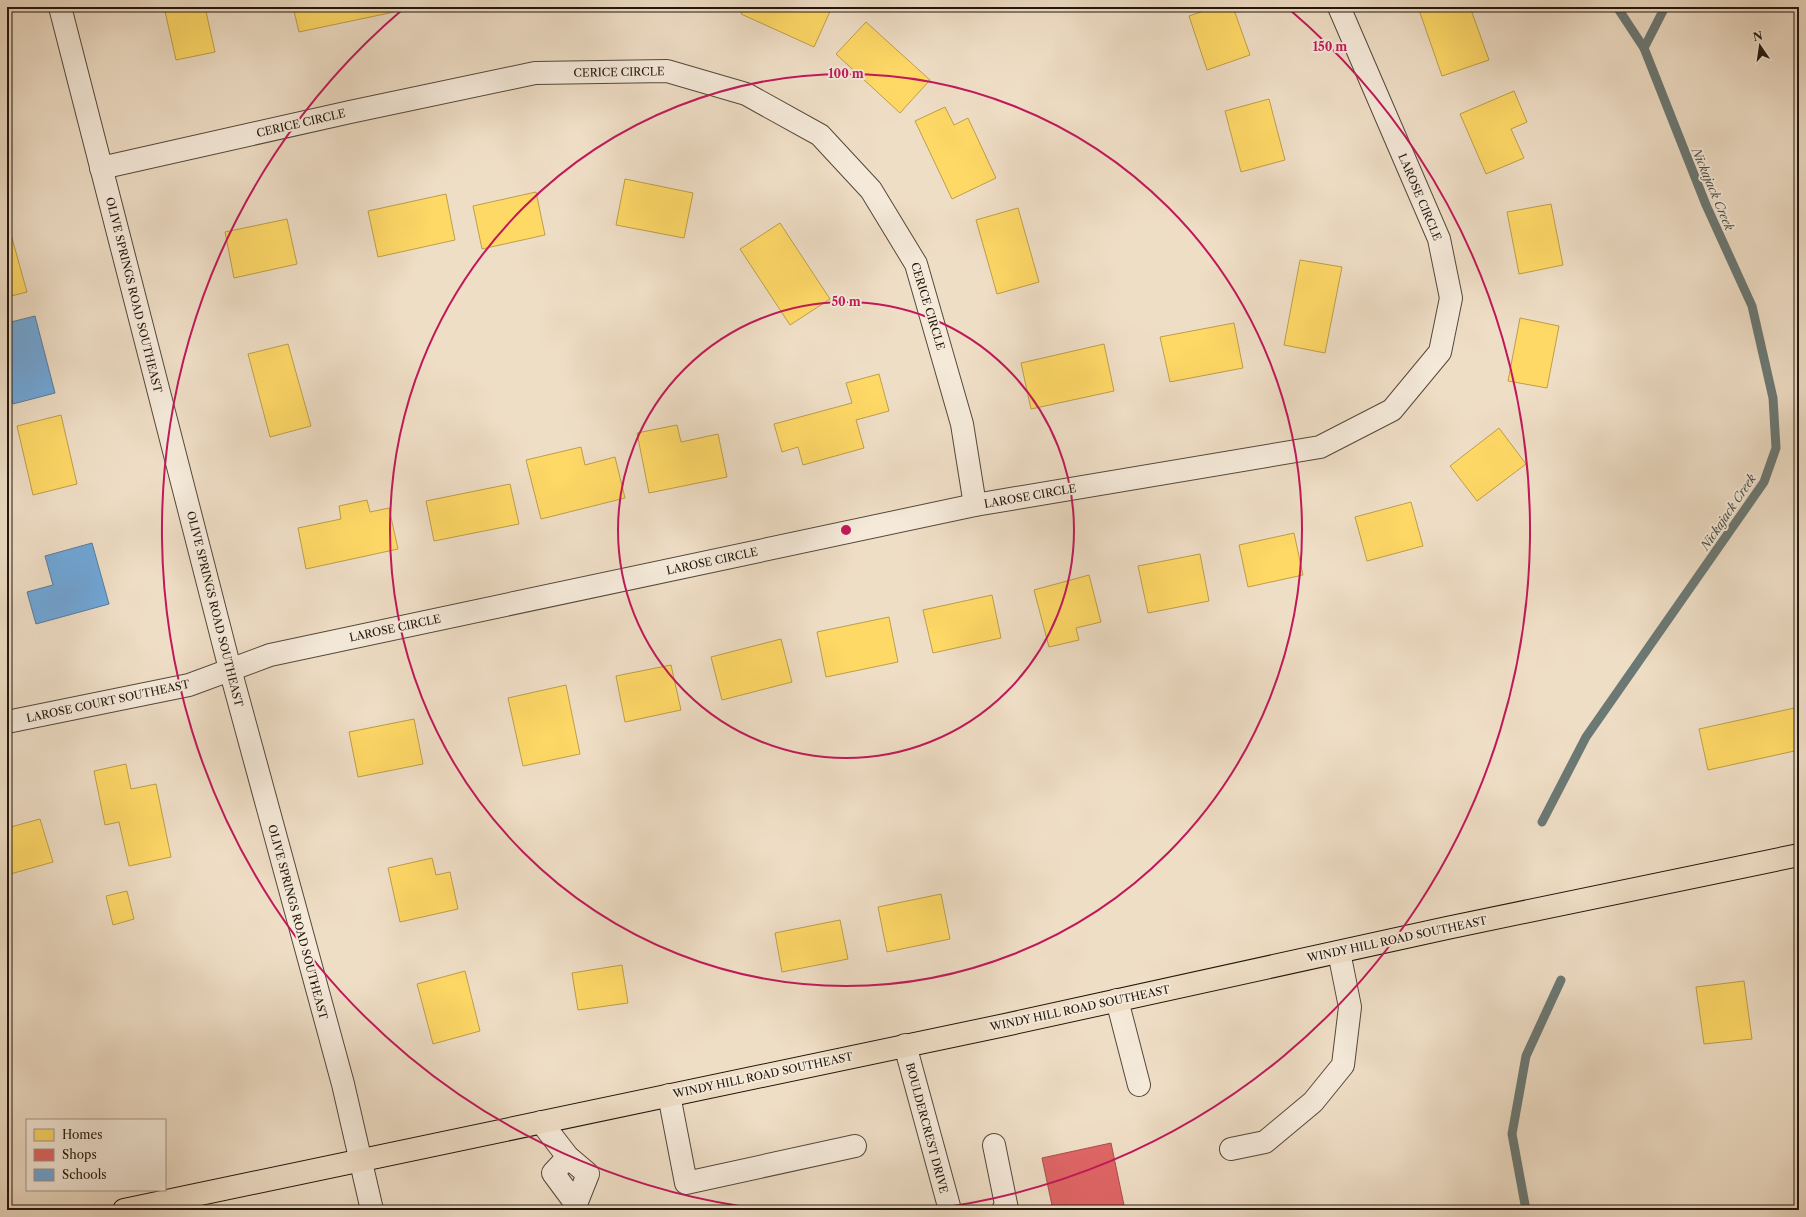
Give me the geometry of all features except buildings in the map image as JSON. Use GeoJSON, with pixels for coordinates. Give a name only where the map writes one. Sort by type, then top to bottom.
{"type":"FeatureCollection","features":[{"type":"Feature","properties":{"kind":"main road","name":"WINDY HILL ROAD SOUTHEAST"},"geometry":{"type":"LineString","coordinates":[[124,1210],[905,1046],[1339,952],[1799,855]]}},
{"type":"Feature","properties":{"kind":"street","name":"OLIVE SPRINGS ROAD SOUTHEAST"},"geometry":{"type":"LineString","coordinates":[[60,7],[230,669],[343,1084],[372,1210]]}},
{"type":"Feature","properties":{"kind":"street","name":"LAROSE CIRCLE"},"geometry":{"type":"LineString","coordinates":[[230,669],[270,655],[975,505],[1320,447],[1392,410],[1440,352],[1451,298],[1439,239],[1339,7]]}},
{"type":"Feature","properties":{"kind":"street","name":"CERICE CIRCLE"},"geometry":{"type":"LineString","coordinates":[[101,168],[350,112],[535,74],[667,71],[746,94],[820,135],[871,190],[916,264],[962,424],[975,505]]}},
{"type":"Feature","properties":{"kind":"street","name":"LAROSE COURT SOUTHEAST"},"geometry":{"type":"LineString","coordinates":[[7,722],[189,685],[230,669]]}},
{"type":"Feature","properties":{"kind":"street"},"geometry":{"type":"LineString","coordinates":[[1231,1149],[1265,1142],[1313,1102],[1343,1065],[1350,1007],[1339,952]]}},
{"type":"Feature","properties":{"kind":"street"},"geometry":{"type":"LineString","coordinates":[[1117,1000],[1139,1085]]}},
{"type":"Feature","properties":{"kind":"street","name":"BOULDERCREST DRIVE"},"geometry":{"type":"LineString","coordinates":[[905,1046],[950,1210]]}},
{"type":"Feature","properties":{"kind":"street"},"geometry":{"type":"LineString","coordinates":[[669,1095],[686,1183],[855,1146]]}},
{"type":"Feature","properties":{"kind":"street"},"geometry":{"type":"LineString","coordinates":[[541,1122],[568,1157],[588,1174],[577,1207]]}},
{"type":"Feature","properties":{"kind":"street"},"geometry":{"type":"LineString","coordinates":[[994,1145],[1007,1209],[1002,1210]]}},
{"type":"Feature","properties":{"kind":"waterway","name":"Nickajack Creek"},"geometry":{"type":"LineString","coordinates":[[1542,822],[1586,737],[1764,482],[1776,448],[1773,398],[1752,306],[1706,205],[1644,48],[1617,7]]}},
{"type":"Feature","properties":{"kind":"waterway"},"geometry":{"type":"LineString","coordinates":[[1644,48],[1665,7]]}},
{"type":"Feature","properties":{"kind":"waterway","name":"Nickajack Creek"},"geometry":{"type":"LineString","coordinates":[[1526,1210],[1512,1134],[1526,1056],[1561,980]]}}]}
